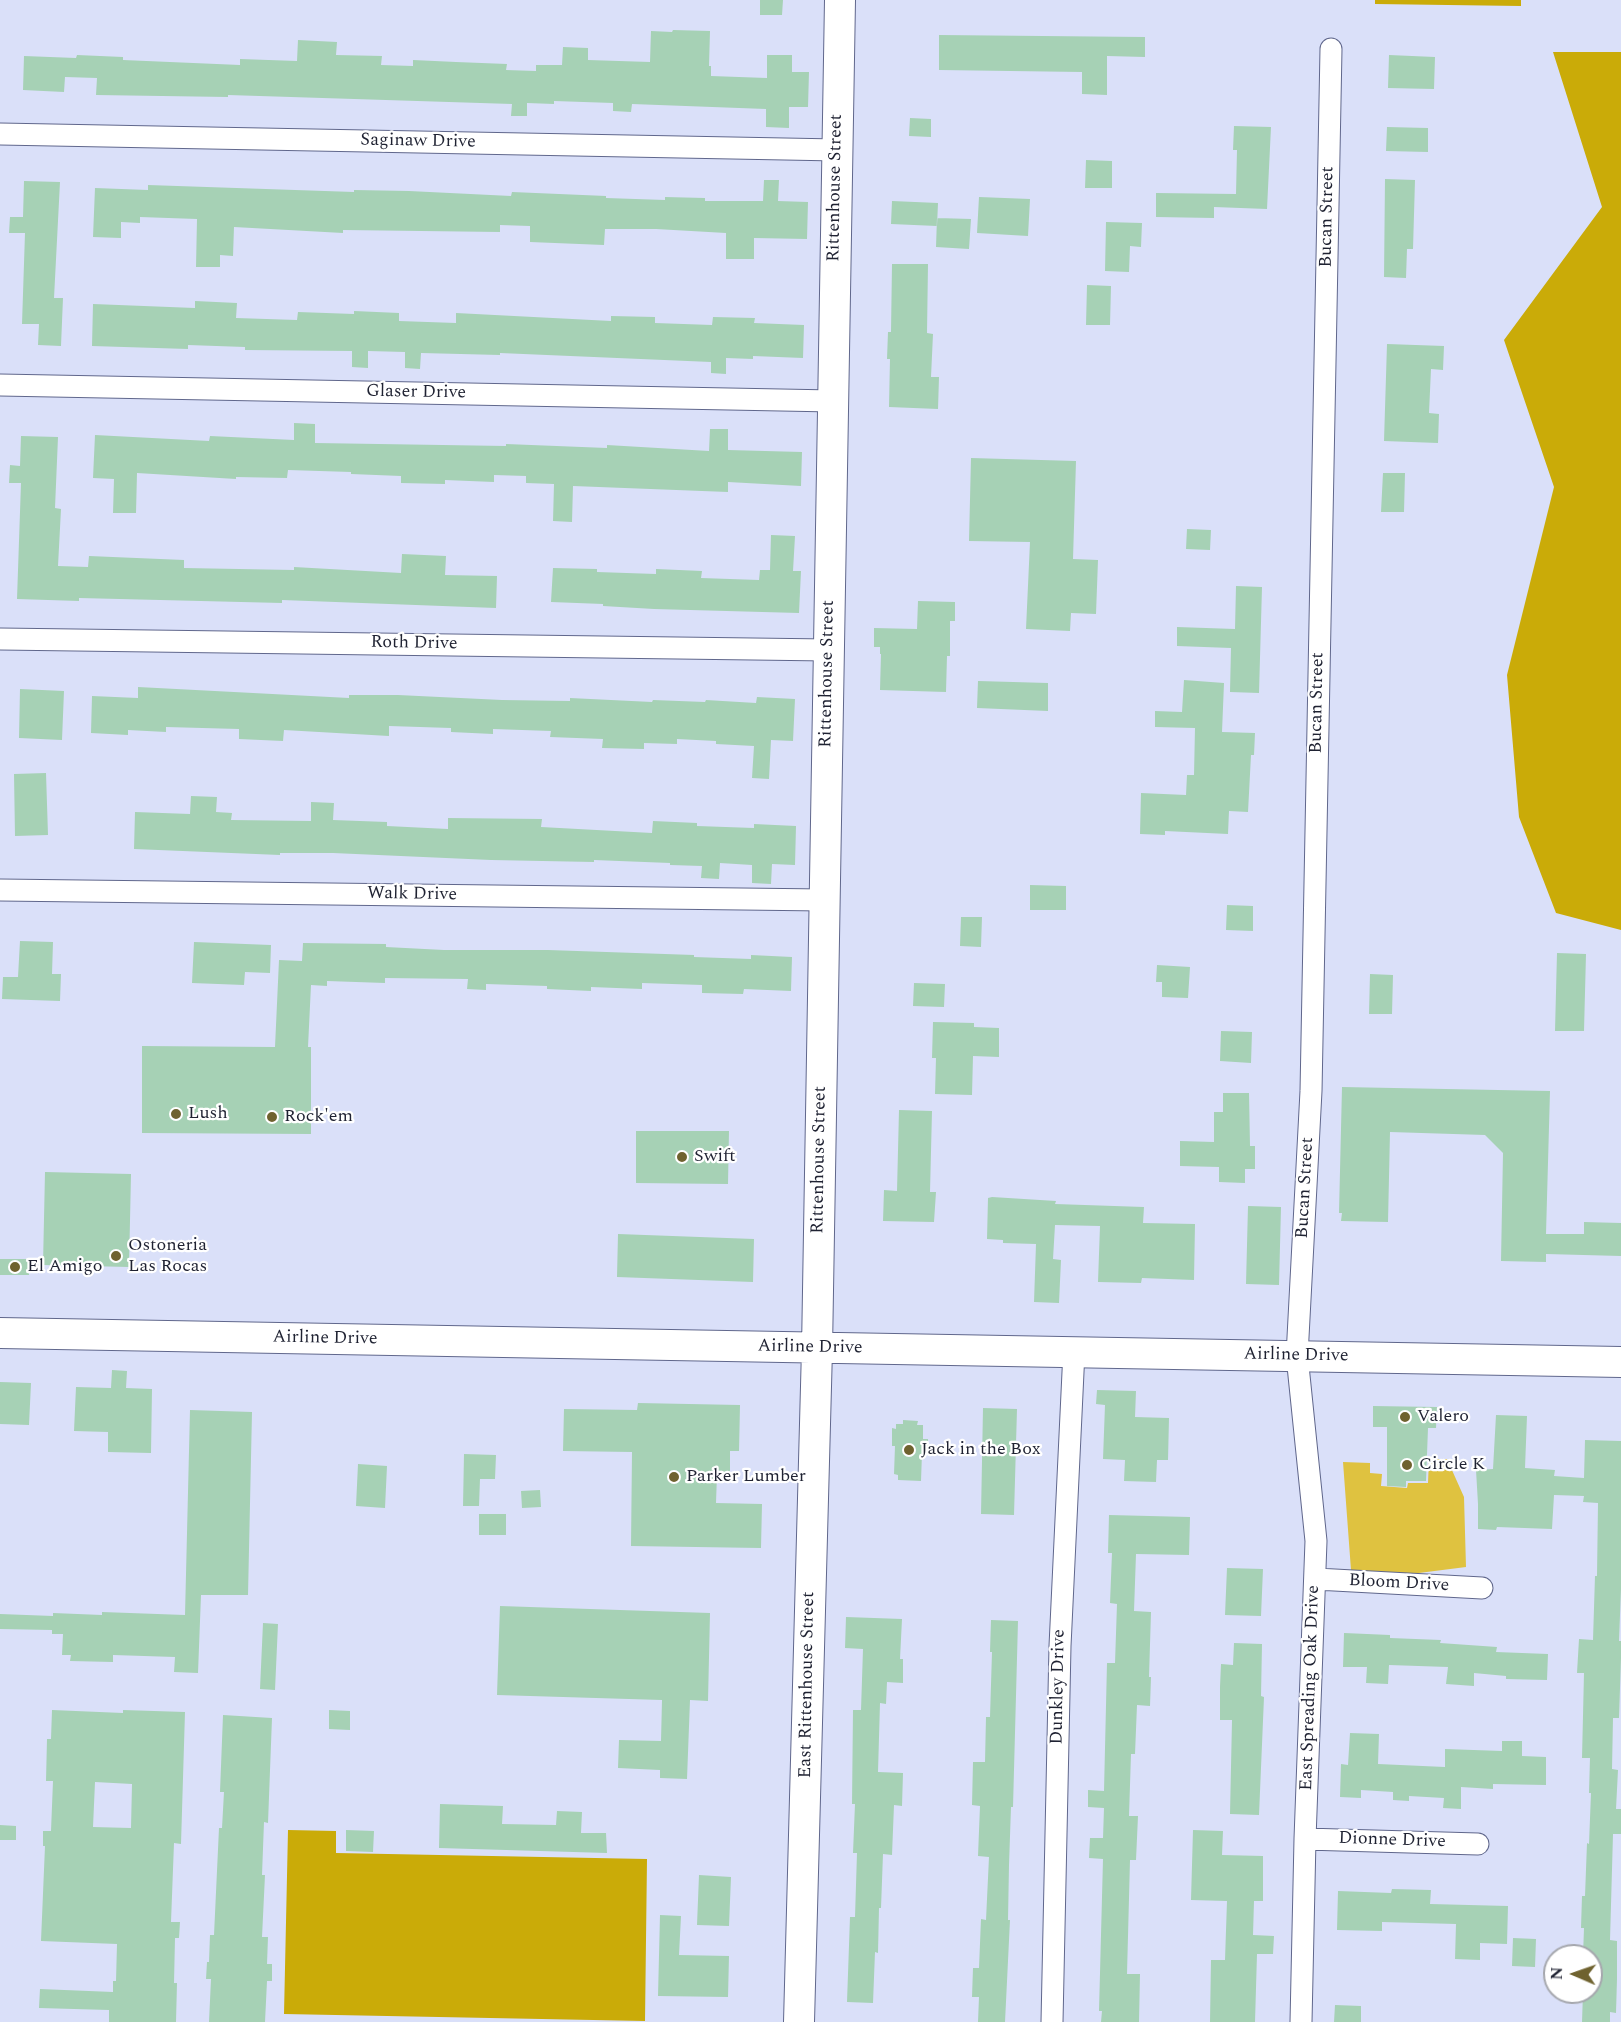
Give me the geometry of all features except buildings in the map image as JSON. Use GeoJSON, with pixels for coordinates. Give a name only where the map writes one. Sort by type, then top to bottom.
{"type":"FeatureCollection","features":[{"type":"Feature","properties":{"kind":"street","name":"Rittenhouse Street"},"geometry":{"type":"LineString","coordinates":[[817,1349],[840,0]]}},
{"type":"Feature","properties":{"kind":"street","name":"Bucan Street"},"geometry":{"type":"LineString","coordinates":[[1297,1356],[1311,1091],[1331,49]]}},
{"type":"Feature","properties":{"kind":"street","name":"Saginaw Drive"},"geometry":{"type":"LineString","coordinates":[[0,134],[837,150]]}},
{"type":"Feature","properties":{"kind":"street","name":"Glaser Drive"},"geometry":{"type":"LineString","coordinates":[[0,385],[833,401]]}},
{"type":"Feature","properties":{"kind":"street","name":"Roth Drive"},"geometry":{"type":"LineString","coordinates":[[0,639],[828,650]]}},
{"type":"Feature","properties":{"kind":"street","name":"Walk Drive"},"geometry":{"type":"LineString","coordinates":[[0,890],[824,900]]}},
{"type":"Feature","properties":{"kind":"street","name":"Airline Drive"},"geometry":{"type":"LineString","coordinates":[[0,1332],[817,1349],[1621,1362]]}},
{"type":"Feature","properties":{"kind":"street","name":"East Rittenhouse Street"},"geometry":{"type":"LineString","coordinates":[[799,2022],[817,1349]]}},
{"type":"Feature","properties":{"kind":"street","name":"Dunkley Drive"},"geometry":{"type":"LineString","coordinates":[[1052,2022],[1060,1646],[1074,1352]]}},
{"type":"Feature","properties":{"kind":"street","name":"East Spreading Oak Drive"},"geometry":{"type":"LineString","coordinates":[[1297,1356],[1316,1541],[1301,2022]]}},
{"type":"Feature","properties":{"kind":"street","name":"Bloom Drive"},"geometry":{"type":"LineString","coordinates":[[1316,1579],[1482,1588]]}},
{"type":"Feature","properties":{"kind":"street","name":"Dionne Drive"},"geometry":{"type":"LineString","coordinates":[[1305,1839],[1478,1844]]}},
{"type":"Feature","properties":{"kind":"shaded area"},"geometry":{"type":"Polygon","coordinates":[[[1375,0],[1521,0],[1521,6],[1375,4],[1375,0]]]}},
{"type":"Feature","properties":{"kind":"shaded area"},"geometry":{"type":"Polygon","coordinates":[[[1553,52],[1621,52],[1621,930],[1556,913],[1519,817],[1507,675],[1554,487],[1504,340],[1602,207],[1553,52]]]}},
{"type":"Feature","properties":{"kind":"shaded area"},"geometry":{"type":"Polygon","coordinates":[[[1429,1459],[1447,1459],[1464,1497],[1466,1567],[1411,1574],[1351,1570],[1343,1462],[1370,1463],[1370,1473],[1382,1474],[1381,1486],[1407,1488],[1408,1483],[1428,1483],[1429,1459]]]}},
{"type":"Feature","properties":{"kind":"shaded area"},"geometry":{"type":"Polygon","coordinates":[[[288,1830],[336,1831],[336,1853],[647,1859],[645,2021],[284,2014],[288,1830]]]}},
{"type":"Feature","properties":{"kind":"place","name":"Lush"},"geometry":{"type":"Point","coordinates":[176,1114]}},
{"type":"Feature","properties":{"kind":"place","name":"Rock'em"},"geometry":{"type":"Point","coordinates":[272,1117]}},
{"type":"Feature","properties":{"kind":"place","name":"Swift"},"geometry":{"type":"Point","coordinates":[682,1157]}},
{"type":"Feature","properties":{"kind":"place","name":"Ostoneria Las Rocas"},"geometry":{"type":"Point","coordinates":[116,1256]}},
{"type":"Feature","properties":{"kind":"place","name":"El Amigo"},"geometry":{"type":"Point","coordinates":[15,1267]}},
{"type":"Feature","properties":{"kind":"place","name":"Valero"},"geometry":{"type":"Point","coordinates":[1405,1417]}},
{"type":"Feature","properties":{"kind":"place","name":"Jack in the Box"},"geometry":{"type":"Point","coordinates":[909,1450]}},
{"type":"Feature","properties":{"kind":"place","name":"Circle K"},"geometry":{"type":"Point","coordinates":[1407,1465]}},
{"type":"Feature","properties":{"kind":"place","name":"Parker Lumber"},"geometry":{"type":"Point","coordinates":[674,1477]}}]}
